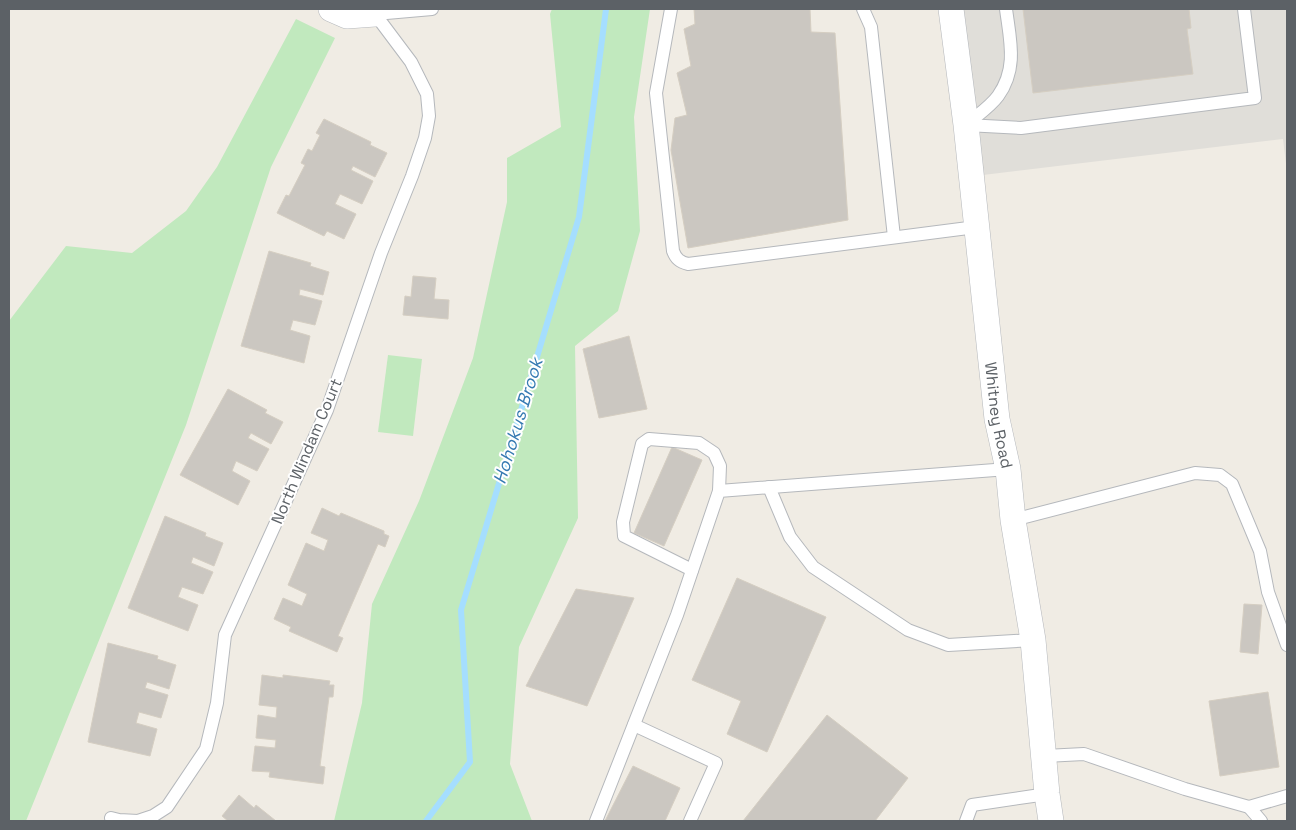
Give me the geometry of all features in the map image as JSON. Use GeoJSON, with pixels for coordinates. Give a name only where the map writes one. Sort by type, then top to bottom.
{"type":"FeatureCollection","features":[{"type":"Feature","properties":{"kind":"street"},"geometry":{"type":"LineString","coordinates":[[331,9],[347,16],[376,11]]}},
{"type":"Feature","properties":{"kind":"street","name":"Whitney Road"},"geometry":{"type":"LineString","coordinates":[[951,9],[966,125],[997,419],[1008,469],[1013,520],[1033,640],[1051,821]]}},
{"type":"Feature","properties":{"kind":"lane"},"geometry":{"type":"LineString","coordinates":[[376,11],[432,9]]}},
{"type":"Feature","properties":{"kind":"lane"},"geometry":{"type":"LineString","coordinates":[[671,9],[656,93],[673,251],[676,258],[688,264],[976,227]]}},
{"type":"Feature","properties":{"kind":"lane"},"geometry":{"type":"LineString","coordinates":[[863,9],[871,27],[894,237]]}},
{"type":"Feature","properties":{"kind":"lane"},"geometry":{"type":"LineString","coordinates":[[966,125],[997,96],[1007,78],[1012,56],[1006,9]]}},
{"type":"Feature","properties":{"kind":"lane"},"geometry":{"type":"LineString","coordinates":[[966,125],[1021,128],[1256,98],[1244,9]]}},
{"type":"Feature","properties":{"kind":"lane","name":"North Windam Court"},"geometry":{"type":"LineString","coordinates":[[111,818],[138,820],[154,816],[167,806],[206,749],[217,702],[226,635],[327,410],[381,253],[425,138],[428,116],[427,94],[411,62],[376,11]]}},
{"type":"Feature","properties":{"kind":"lane"},"geometry":{"type":"LineString","coordinates":[[596,821],[677,615],[719,491],[720,466],[714,453],[699,443],[649,439],[642,444],[623,522],[624,536],[692,570]]}},
{"type":"Feature","properties":{"kind":"lane"},"geometry":{"type":"LineString","coordinates":[[719,491],[1008,469]]}},
{"type":"Feature","properties":{"kind":"lane"},"geometry":{"type":"LineString","coordinates":[[1013,520],[1195,473],[1220,475],[1232,484],[1260,551],[1268,592],[1287,645]]}},
{"type":"Feature","properties":{"kind":"lane"},"geometry":{"type":"LineString","coordinates":[[769,487],[790,536],[813,567],[908,630],[948,645],[1033,640]]}},
{"type":"Feature","properties":{"kind":"lane"},"geometry":{"type":"LineString","coordinates":[[634,725],[716,763],[690,821]]}},
{"type":"Feature","properties":{"kind":"lane"},"geometry":{"type":"LineString","coordinates":[[1044,756],[1084,754],[1185,789],[1249,807],[1287,796]]}},
{"type":"Feature","properties":{"kind":"lane"},"geometry":{"type":"LineString","coordinates":[[966,821],[972,805],[1047,794]]}},
{"type":"Feature","properties":{"kind":"lane"},"geometry":{"type":"LineString","coordinates":[[1249,807],[1261,821]]}},
{"type":"Feature","properties":{"kind":"shaded area"},"geometry":{"type":"Polygon","coordinates":[[[960,9],[1287,9],[1287,172],[1283,139],[983,175],[960,9]]]}},
{"type":"Feature","properties":{"kind":"green space"},"geometry":{"type":"Polygon","coordinates":[[[552,9],[650,9],[634,117],[640,231],[618,311],[575,346],[578,518],[519,647],[510,764],[532,821],[334,821],[362,703],[372,604],[419,501],[473,358],[507,202],[507,158],[561,127],[550,14],[552,9]]]}},
{"type":"Feature","properties":{"kind":"green space"},"geometry":{"type":"Polygon","coordinates":[[[296,19],[335,38],[271,167],[186,425],[26,821],[9,821],[9,321],[66,246],[132,253],[186,211],[217,167],[296,19]]]}},
{"type":"Feature","properties":{"kind":"green space"},"geometry":{"type":"Polygon","coordinates":[[[388,355],[422,359],[413,436],[378,432],[388,355]]]}},
{"type":"Feature","properties":{"kind":"building"},"geometry":{"type":"Polygon","coordinates":[[[694,9],[810,9],[811,32],[835,33],[848,220],[688,248],[671,150],[675,118],[687,115],[677,73],[691,66],[684,29],[695,24],[694,9]]]}},
{"type":"Feature","properties":{"kind":"building"},"geometry":{"type":"Polygon","coordinates":[[[1023,9],[1189,9],[1191,28],[1187,29],[1193,74],[1033,93],[1023,9]]]}},
{"type":"Feature","properties":{"kind":"building"},"geometry":{"type":"Polygon","coordinates":[[[324,119],[371,142],[370,145],[387,153],[375,177],[353,166],[351,170],[373,181],[362,204],[340,194],[335,204],[356,214],[344,239],[327,231],[324,236],[277,213],[286,195],[289,196],[305,165],[301,163],[308,149],[312,151],[320,135],[316,133],[324,119]]]}},
{"type":"Feature","properties":{"kind":"building"},"geometry":{"type":"Polygon","coordinates":[[[269,251],[311,263],[310,266],[329,272],[323,295],[300,289],[299,295],[322,301],[315,325],[293,320],[290,330],[310,336],[304,363],[241,346],[269,251]]]}},
{"type":"Feature","properties":{"kind":"building"},"geometry":{"type":"Polygon","coordinates":[[[413,276],[436,278],[434,299],[449,300],[448,319],[403,315],[405,296],[411,297],[413,276]]]}},
{"type":"Feature","properties":{"kind":"building"},"geometry":{"type":"Polygon","coordinates":[[[629,336],[647,409],[599,418],[583,349],[629,336]]]}},
{"type":"Feature","properties":{"kind":"building"},"geometry":{"type":"Polygon","coordinates":[[[228,389],[267,410],[265,413],[283,422],[271,444],[251,433],[248,438],[269,449],[257,471],[236,461],[232,471],[250,481],[238,505],[180,475],[228,389]]]}},
{"type":"Feature","properties":{"kind":"building"},"geometry":{"type":"Polygon","coordinates":[[[672,447],[702,460],[664,546],[634,533],[672,447]]]}},
{"type":"Feature","properties":{"kind":"building"},"geometry":{"type":"Polygon","coordinates":[[[322,508],[339,516],[341,513],[384,531],[384,534],[389,536],[385,547],[378,544],[338,636],[343,638],[337,652],[289,631],[291,627],[274,619],[283,598],[302,606],[307,594],[288,585],[306,543],[324,551],[328,540],[311,533],[322,508]]]}},
{"type":"Feature","properties":{"kind":"building"},"geometry":{"type":"Polygon","coordinates":[[[165,516],[206,533],[205,536],[223,543],[214,566],[193,557],[191,563],[213,572],[203,594],[182,587],[178,597],[198,605],[188,631],[128,608],[165,516]]]}},
{"type":"Feature","properties":{"kind":"building"},"geometry":{"type":"Polygon","coordinates":[[[737,578],[826,617],[767,752],[727,734],[741,701],[692,680],[737,578]]]}},
{"type":"Feature","properties":{"kind":"building"},"geometry":{"type":"Polygon","coordinates":[[[576,589],[634,598],[587,706],[526,686],[576,589]]]}},
{"type":"Feature","properties":{"kind":"building"},"geometry":{"type":"Polygon","coordinates":[[[1244,604],[1262,605],[1258,654],[1240,652],[1244,604]]]}},
{"type":"Feature","properties":{"kind":"building"},"geometry":{"type":"Polygon","coordinates":[[[108,643],[158,656],[157,659],[176,665],[169,689],[147,682],[145,688],[168,695],[161,718],[139,712],[136,723],[157,729],[150,756],[88,742],[108,643]]]}},
{"type":"Feature","properties":{"kind":"building"},"geometry":{"type":"Polygon","coordinates":[[[262,675],[283,678],[283,675],[330,681],[329,685],[334,685],[333,697],[329,697],[320,766],[325,767],[323,784],[269,777],[270,772],[252,771],[255,746],[275,748],[276,740],[256,738],[258,715],[276,718],[277,707],[259,705],[262,675]]]}},
{"type":"Feature","properties":{"kind":"building"},"geometry":{"type":"Polygon","coordinates":[[[1268,692],[1279,767],[1220,776],[1209,701],[1268,692]]]}},
{"type":"Feature","properties":{"kind":"building"},"geometry":{"type":"Polygon","coordinates":[[[827,715],[908,778],[875,821],[743,821],[827,715]]]}},
{"type":"Feature","properties":{"kind":"building"},"geometry":{"type":"Polygon","coordinates":[[[633,766],[680,788],[665,821],[605,821],[633,766]]]}},
{"type":"Feature","properties":{"kind":"building"},"geometry":{"type":"Polygon","coordinates":[[[239,795],[254,808],[256,805],[276,821],[228,821],[222,816],[239,795]]]}},
{"type":"Feature","properties":{"kind":"waterway","name":"Hohokus Brook"},"geometry":{"type":"LineString","coordinates":[[426,821],[470,762],[461,610],[579,217],[606,9]]}}]}
